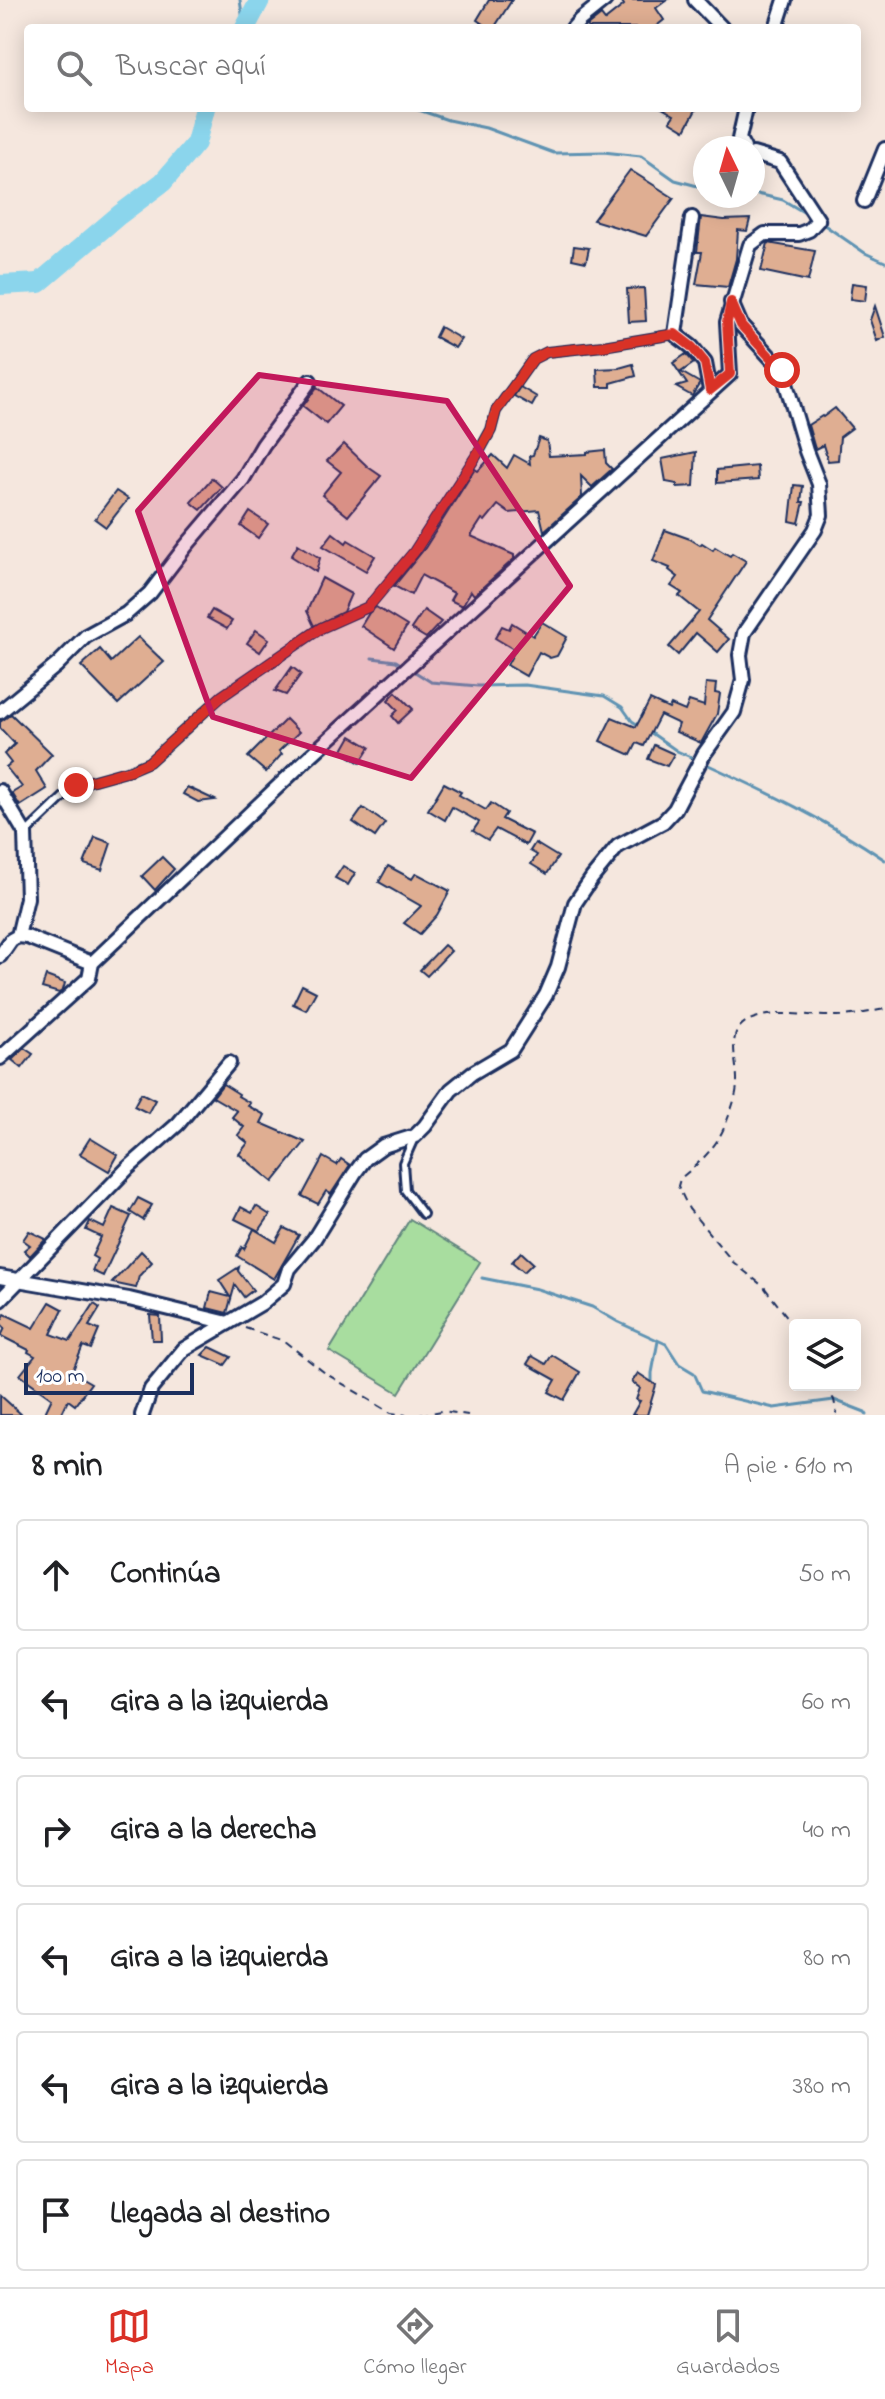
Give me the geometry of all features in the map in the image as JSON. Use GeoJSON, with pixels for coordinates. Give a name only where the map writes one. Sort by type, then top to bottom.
{"type":"FeatureCollection","features":[{"type":"Feature","properties":{"kind":"street"},"geometry":{"type":"LineString","coordinates":[[576,24],[605,0]]}},
{"type":"Feature","properties":{"kind":"street"},"geometry":{"type":"LineString","coordinates":[[695,0],[718,24]]}},
{"type":"Feature","properties":{"kind":"street"},"geometry":{"type":"LineString","coordinates":[[777,24],[785,0]]}},
{"type":"Feature","properties":{"kind":"street"},"geometry":{"type":"LineString","coordinates":[[740,136],[745,112]]}},
{"type":"Feature","properties":{"kind":"street"},"geometry":{"type":"LineString","coordinates":[[864,201],[885,149]]}},
{"type":"Feature","properties":{"kind":"street"},"geometry":{"type":"LineString","coordinates":[[0,1058],[89,978],[92,963],[307,759],[730,374],[727,322],[750,245],[765,234],[799,234],[809,230],[818,220],[780,162],[765,158]]}},
{"type":"Feature","properties":{"kind":"street"},"geometry":{"type":"LineString","coordinates":[[692,218],[675,334],[692,347],[705,363],[710,390]]}},
{"type":"Feature","properties":{"kind":"street"},"geometry":{"type":"LineString","coordinates":[[142,1415],[151,1389],[184,1349],[262,1303],[284,1284],[289,1269],[314,1239],[365,1159],[383,1146],[415,1136],[451,1090],[472,1073],[511,1050],[546,995],[558,967],[575,903],[618,846],[663,822],[675,809],[711,743],[734,712],[743,680],[740,655],[744,633],[815,530],[821,515],[819,484],[782,370],[741,325],[731,302]]}},
{"type":"Feature","properties":{"kind":"street"},"geometry":{"type":"LineString","coordinates":[[0,712],[57,665],[86,636],[126,614],[150,593],[243,479],[263,445],[310,381]]}},
{"type":"Feature","properties":{"kind":"street"},"geometry":{"type":"LineString","coordinates":[[1,795],[25,833],[27,898],[18,936]]}},
{"type":"Feature","properties":{"kind":"street"},"geometry":{"type":"LineString","coordinates":[[0,956],[11,940],[18,936],[45,943],[92,963]]}},
{"type":"Feature","properties":{"kind":"street"},"geometry":{"type":"LineString","coordinates":[[0,1300],[128,1168],[178,1124],[229,1063]]}},
{"type":"Feature","properties":{"kind":"street"},"geometry":{"type":"LineString","coordinates":[[0,1277],[129,1299],[228,1323]]}},
{"type":"Feature","properties":{"kind":"lane"},"geometry":{"type":"LineString","coordinates":[[25,833],[76,785],[149,762],[222,696],[321,628],[368,607],[414,552],[480,450],[491,430],[496,411],[533,359],[547,352],[675,334]]}},
{"type":"Feature","properties":{"kind":"lane"},"geometry":{"type":"LineString","coordinates":[[415,1136],[403,1163],[405,1190],[423,1214]]}},
{"type":"Feature","properties":{"kind":"path"},"geometry":{"type":"LineString","coordinates":[[789,1319],[764,1287],[733,1262],[689,1209],[678,1186],[680,1179],[714,1149],[729,1118],[737,1088],[732,1042],[743,1022],[755,1017],[784,1014],[838,1016],[885,1009]]}},
{"type":"Feature","properties":{"kind":"path"},"geometry":{"type":"LineString","coordinates":[[228,1323],[284,1341],[325,1373],[391,1413],[406,1415]]}},
{"type":"Feature","properties":{"kind":"path"},"geometry":{"type":"LineString","coordinates":[[829,1391],[837,1415]]}},
{"type":"Feature","properties":{"kind":"path"},"geometry":{"type":"LineString","coordinates":[[420,1415],[442,1411],[468,1415]]}},
{"type":"Feature","properties":{"kind":"highlighted area"},"geometry":{"type":"Polygon","coordinates":[[[259,375],[447,401],[570,586],[411,778],[213,717],[138,511],[259,375]]]}},
{"type":"Feature","properties":{"kind":"green space"},"geometry":{"type":"Polygon","coordinates":[[[410,1219],[480,1262],[399,1393],[329,1351],[410,1219]]]}},
{"type":"Feature","properties":{"kind":"building"},"geometry":{"type":"Polygon","coordinates":[[[489,0],[512,0],[497,24],[483,24],[477,20],[489,0]]]}},
{"type":"Feature","properties":{"kind":"building"},"geometry":{"type":"Polygon","coordinates":[[[621,0],[667,0],[656,8],[664,20],[659,24],[590,24],[601,15],[605,20],[624,5],[621,0]]]}},
{"type":"Feature","properties":{"kind":"building"},"geometry":{"type":"Polygon","coordinates":[[[669,112],[695,112],[685,130],[670,121],[674,115],[669,112]]]}},
{"type":"Feature","properties":{"kind":"building"},"geometry":{"type":"Polygon","coordinates":[[[630,170],[674,198],[646,236],[593,220],[630,170]]]}},
{"type":"Feature","properties":{"kind":"building"},"geometry":{"type":"Polygon","coordinates":[[[701,217],[750,219],[747,231],[738,230],[736,259],[728,287],[696,284],[702,252],[697,252],[701,217]]]}},
{"type":"Feature","properties":{"kind":"building"},"geometry":{"type":"Polygon","coordinates":[[[768,243],[815,251],[808,281],[761,271],[768,243]]]}},
{"type":"Feature","properties":{"kind":"building"},"geometry":{"type":"Polygon","coordinates":[[[574,246],[589,248],[586,262],[572,259],[574,246]]]}},
{"type":"Feature","properties":{"kind":"building"},"geometry":{"type":"Polygon","coordinates":[[[852,283],[867,285],[865,301],[850,299],[852,283]]]}},
{"type":"Feature","properties":{"kind":"building"},"geometry":{"type":"Polygon","coordinates":[[[644,288],[646,321],[629,322],[627,289],[644,288]]]}},
{"type":"Feature","properties":{"kind":"building"},"geometry":{"type":"Polygon","coordinates":[[[875,306],[885,337],[877,341],[870,320],[875,306]]]}},
{"type":"Feature","properties":{"kind":"building"},"geometry":{"type":"Polygon","coordinates":[[[440,327],[461,339],[455,348],[435,337],[440,327]]]}},
{"type":"Feature","properties":{"kind":"building"},"geometry":{"type":"Polygon","coordinates":[[[686,354],[694,363],[681,372],[700,383],[692,396],[676,387],[687,384],[673,363],[686,354]]]}},
{"type":"Feature","properties":{"kind":"building"},"geometry":{"type":"Polygon","coordinates":[[[633,364],[636,376],[611,383],[611,387],[598,387],[597,369],[633,364]]]}},
{"type":"Feature","properties":{"kind":"building"},"geometry":{"type":"Polygon","coordinates":[[[317,387],[341,406],[326,424],[303,406],[317,387]]]}},
{"type":"Feature","properties":{"kind":"building"},"geometry":{"type":"Polygon","coordinates":[[[520,387],[537,397],[532,406],[514,396],[520,387]]]}},
{"type":"Feature","properties":{"kind":"building"},"geometry":{"type":"Polygon","coordinates":[[[835,408],[852,428],[840,437],[838,460],[828,461],[823,445],[815,449],[808,425],[835,408]]]}},
{"type":"Feature","properties":{"kind":"building"},"geometry":{"type":"Polygon","coordinates":[[[539,438],[547,441],[549,456],[605,450],[606,463],[612,469],[592,487],[581,476],[582,497],[544,531],[539,510],[509,513],[498,505],[485,521],[482,519],[471,536],[514,555],[514,559],[474,595],[471,591],[462,606],[450,600],[454,593],[421,575],[411,595],[394,586],[425,548],[475,469],[478,471],[493,455],[507,468],[514,455],[530,464],[529,456],[533,455],[539,438]]]}},
{"type":"Feature","properties":{"kind":"building"},"geometry":{"type":"Polygon","coordinates":[[[344,444],[381,476],[348,516],[322,495],[341,472],[327,461],[344,444]]]}},
{"type":"Feature","properties":{"kind":"building"},"geometry":{"type":"Polygon","coordinates":[[[696,452],[694,486],[677,487],[677,484],[666,482],[662,459],[696,452]]]}},
{"type":"Feature","properties":{"kind":"building"},"geometry":{"type":"Polygon","coordinates":[[[757,466],[758,480],[717,483],[717,470],[757,466]]]}},
{"type":"Feature","properties":{"kind":"building"},"geometry":{"type":"Polygon","coordinates":[[[212,478],[222,487],[201,510],[191,502],[212,478]]]}},
{"type":"Feature","properties":{"kind":"building"},"geometry":{"type":"Polygon","coordinates":[[[794,485],[803,486],[801,502],[804,502],[799,523],[790,521],[794,485]]]}},
{"type":"Feature","properties":{"kind":"building"},"geometry":{"type":"Polygon","coordinates":[[[116,491],[128,499],[106,527],[95,519],[116,491]]]}},
{"type":"Feature","properties":{"kind":"building"},"geometry":{"type":"Polygon","coordinates":[[[250,512],[268,524],[258,538],[241,526],[250,512]]]}},
{"type":"Feature","properties":{"kind":"building"},"geometry":{"type":"Polygon","coordinates":[[[665,530],[713,550],[715,547],[730,556],[732,553],[746,561],[707,620],[729,639],[718,652],[696,633],[678,655],[669,647],[699,612],[671,586],[678,577],[670,568],[653,561],[665,530]]]}},
{"type":"Feature","properties":{"kind":"building"},"geometry":{"type":"Polygon","coordinates":[[[333,533],[346,543],[348,540],[375,556],[366,571],[323,546],[333,533]]]}},
{"type":"Feature","properties":{"kind":"building"},"geometry":{"type":"Polygon","coordinates":[[[298,544],[320,558],[316,572],[291,556],[298,544]]]}},
{"type":"Feature","properties":{"kind":"building"},"geometry":{"type":"Polygon","coordinates":[[[322,578],[351,594],[343,612],[314,626],[307,611],[322,578]]]}},
{"type":"Feature","properties":{"kind":"building"},"geometry":{"type":"Polygon","coordinates":[[[376,607],[407,626],[394,648],[361,626],[376,607]]]}},
{"type":"Feature","properties":{"kind":"building"},"geometry":{"type":"Polygon","coordinates":[[[212,610],[232,621],[227,629],[207,618],[212,610]]]}},
{"type":"Feature","properties":{"kind":"building"},"geometry":{"type":"Polygon","coordinates":[[[424,610],[441,622],[426,638],[411,629],[424,610]]]}},
{"type":"Feature","properties":{"kind":"building"},"geometry":{"type":"Polygon","coordinates":[[[542,622],[567,637],[557,656],[550,658],[539,652],[526,676],[507,665],[515,650],[495,638],[502,626],[509,629],[512,623],[533,636],[542,622]]]}},
{"type":"Feature","properties":{"kind":"building"},"geometry":{"type":"Polygon","coordinates":[[[256,630],[269,639],[260,652],[247,643],[256,630]]]}},
{"type":"Feature","properties":{"kind":"building"},"geometry":{"type":"Polygon","coordinates":[[[138,637],[164,662],[118,704],[81,666],[100,649],[111,662],[138,637]]]}},
{"type":"Feature","properties":{"kind":"building"},"geometry":{"type":"Polygon","coordinates":[[[292,667],[301,674],[286,695],[275,691],[292,667]]]}},
{"type":"Feature","properties":{"kind":"building"},"geometry":{"type":"Polygon","coordinates":[[[706,683],[716,684],[715,693],[720,694],[717,714],[701,743],[676,732],[679,724],[660,715],[644,746],[637,743],[631,755],[600,741],[612,717],[636,727],[650,700],[669,709],[671,705],[685,711],[689,701],[704,706],[706,683]]]}},
{"type":"Feature","properties":{"kind":"building"},"geometry":{"type":"Polygon","coordinates":[[[396,692],[413,709],[398,723],[392,716],[398,710],[388,700],[396,692]]]}},
{"type":"Feature","properties":{"kind":"building"},"geometry":{"type":"Polygon","coordinates":[[[11,714],[52,754],[36,771],[47,789],[20,806],[12,793],[22,787],[6,767],[11,763],[4,754],[15,744],[0,728],[0,722],[11,714]]]}},
{"type":"Feature","properties":{"kind":"building"},"geometry":{"type":"Polygon","coordinates":[[[286,719],[299,732],[279,751],[282,754],[266,772],[248,757],[286,719]]]}},
{"type":"Feature","properties":{"kind":"building"},"geometry":{"type":"Polygon","coordinates":[[[351,736],[370,747],[360,763],[342,752],[351,736]]]}},
{"type":"Feature","properties":{"kind":"building"},"geometry":{"type":"Polygon","coordinates":[[[654,745],[674,754],[667,766],[648,759],[654,745]]]}},
{"type":"Feature","properties":{"kind":"building"},"geometry":{"type":"Polygon","coordinates":[[[444,783],[486,810],[491,803],[506,813],[502,819],[532,834],[526,845],[496,829],[488,840],[473,831],[479,822],[452,807],[445,820],[428,810],[444,783]]]}},
{"type":"Feature","properties":{"kind":"building"},"geometry":{"type":"Polygon","coordinates":[[[187,787],[215,800],[198,802],[183,794],[187,787]]]}},
{"type":"Feature","properties":{"kind":"building"},"geometry":{"type":"Polygon","coordinates":[[[363,808],[385,823],[375,837],[353,822],[363,808]]]}},
{"type":"Feature","properties":{"kind":"building"},"geometry":{"type":"Polygon","coordinates":[[[95,837],[111,843],[102,870],[84,864],[95,837]]]}},
{"type":"Feature","properties":{"kind":"building"},"geometry":{"type":"Polygon","coordinates":[[[535,843],[558,857],[547,874],[531,864],[537,855],[530,851],[535,843]]]}},
{"type":"Feature","properties":{"kind":"building"},"geometry":{"type":"Polygon","coordinates":[[[162,857],[174,869],[155,890],[142,876],[162,857]]]}},
{"type":"Feature","properties":{"kind":"building"},"geometry":{"type":"Polygon","coordinates":[[[343,866],[355,873],[348,885],[335,878],[343,866]]]}},
{"type":"Feature","properties":{"kind":"building"},"geometry":{"type":"Polygon","coordinates":[[[388,866],[412,879],[416,873],[450,891],[437,915],[420,934],[404,923],[421,906],[379,882],[388,866]]]}},
{"type":"Feature","properties":{"kind":"building"},"geometry":{"type":"Polygon","coordinates":[[[444,945],[451,951],[427,976],[420,970],[444,945]]]}},
{"type":"Feature","properties":{"kind":"building"},"geometry":{"type":"Polygon","coordinates":[[[46,976],[65,983],[63,990],[59,993],[42,988],[46,976]]]}},
{"type":"Feature","properties":{"kind":"building"},"geometry":{"type":"Polygon","coordinates":[[[302,985],[316,992],[306,1010],[293,1004],[302,985]]]}},
{"type":"Feature","properties":{"kind":"building"},"geometry":{"type":"Polygon","coordinates":[[[24,1048],[33,1054],[22,1068],[12,1060],[24,1048]]]}},
{"type":"Feature","properties":{"kind":"building"},"geometry":{"type":"Polygon","coordinates":[[[223,1084],[250,1103],[248,1106],[265,1115],[261,1123],[305,1142],[273,1182],[239,1154],[248,1143],[238,1135],[244,1127],[232,1117],[237,1111],[213,1097],[223,1084]]]}},
{"type":"Feature","properties":{"kind":"building"},"geometry":{"type":"Polygon","coordinates":[[[141,1093],[155,1100],[148,1113],[134,1106],[141,1093]]]}},
{"type":"Feature","properties":{"kind":"building"},"geometry":{"type":"Polygon","coordinates":[[[90,1138],[118,1155],[109,1171],[80,1154],[90,1138]]]}},
{"type":"Feature","properties":{"kind":"building"},"geometry":{"type":"Polygon","coordinates":[[[323,1157],[337,1165],[341,1159],[350,1165],[331,1194],[326,1191],[318,1204],[302,1196],[323,1157]]]}},
{"type":"Feature","properties":{"kind":"building"},"geometry":{"type":"Polygon","coordinates":[[[138,1198],[152,1205],[143,1220],[130,1212],[138,1198]]]}},
{"type":"Feature","properties":{"kind":"building"},"geometry":{"type":"Polygon","coordinates":[[[256,1206],[270,1215],[259,1231],[235,1219],[241,1207],[252,1213],[256,1206]]]}},
{"type":"Feature","properties":{"kind":"building"},"geometry":{"type":"Polygon","coordinates":[[[113,1208],[131,1216],[103,1276],[92,1271],[97,1259],[92,1256],[101,1237],[86,1230],[90,1221],[104,1228],[113,1208]]]}},
{"type":"Feature","properties":{"kind":"building"},"geometry":{"type":"Polygon","coordinates":[[[284,1228],[299,1235],[274,1279],[237,1256],[254,1229],[276,1242],[284,1228]]]}},
{"type":"Feature","properties":{"kind":"building"},"geometry":{"type":"Polygon","coordinates":[[[29,1231],[46,1239],[30,1256],[24,1250],[30,1245],[23,1240],[29,1231]]]}},
{"type":"Feature","properties":{"kind":"building"},"geometry":{"type":"Polygon","coordinates":[[[141,1251],[152,1262],[139,1276],[136,1288],[112,1283],[141,1251]]]}},
{"type":"Feature","properties":{"kind":"building"},"geometry":{"type":"Polygon","coordinates":[[[521,1252],[533,1263],[524,1272],[512,1262],[521,1252]]]}},
{"type":"Feature","properties":{"kind":"building"},"geometry":{"type":"Polygon","coordinates":[[[239,1267],[238,1271],[253,1290],[244,1297],[235,1285],[227,1313],[207,1308],[211,1292],[230,1297],[219,1280],[239,1267]]]}},
{"type":"Feature","properties":{"kind":"building"},"geometry":{"type":"Polygon","coordinates":[[[50,1302],[63,1309],[51,1334],[70,1341],[94,1304],[100,1308],[89,1326],[99,1330],[91,1349],[83,1346],[72,1372],[91,1383],[75,1405],[68,1400],[61,1415],[44,1415],[52,1398],[20,1375],[35,1356],[1,1336],[5,1328],[0,1323],[5,1314],[34,1328],[50,1302]]]}},
{"type":"Feature","properties":{"kind":"building"},"geometry":{"type":"Polygon","coordinates":[[[150,1315],[160,1316],[161,1340],[152,1340],[150,1315]]]}},
{"type":"Feature","properties":{"kind":"building"},"geometry":{"type":"Polygon","coordinates":[[[210,1347],[231,1357],[225,1365],[202,1355],[210,1347]]]}},
{"type":"Feature","properties":{"kind":"building"},"geometry":{"type":"Polygon","coordinates":[[[552,1355],[580,1372],[564,1400],[549,1392],[556,1380],[527,1364],[532,1356],[546,1364],[552,1355]]]}},
{"type":"Feature","properties":{"kind":"building"},"geometry":{"type":"Polygon","coordinates":[[[638,1373],[656,1385],[647,1415],[632,1415],[640,1401],[636,1400],[640,1388],[632,1382],[638,1373]]]}},
{"type":"Feature","properties":{"kind":"building"},"geometry":{"type":"Polygon","coordinates":[[[0,1395],[22,1415],[0,1415],[0,1395]]]}},
{"type":"Feature","properties":{"kind":"waterway"},"geometry":{"type":"LineString","coordinates":[[240,0],[243,24]]}},
{"type":"Feature","properties":{"kind":"waterway"},"geometry":{"type":"LineString","coordinates":[[247,24],[260,0]]}},
{"type":"Feature","properties":{"kind":"waterway"},"geometry":{"type":"LineString","coordinates":[[0,285],[39,283],[163,182],[196,143],[204,112]]}},
{"type":"Feature","properties":{"kind":"waterway"},"geometry":{"type":"LineString","coordinates":[[425,112],[486,128],[554,153],[603,152],[641,156],[675,180],[693,185]]}},
{"type":"Feature","properties":{"kind":"waterway"},"geometry":{"type":"LineString","coordinates":[[765,196],[783,200],[810,216]]}},
{"type":"Feature","properties":{"kind":"waterway"},"geometry":{"type":"LineString","coordinates":[[820,222],[865,253],[885,262]]}},
{"type":"Feature","properties":{"kind":"waterway"},"geometry":{"type":"LineString","coordinates":[[372,658],[396,661],[405,667]]}},
{"type":"Feature","properties":{"kind":"waterway"},"geometry":{"type":"LineString","coordinates":[[412,670],[431,682],[478,686],[525,685],[604,696],[622,707],[640,726]]}},
{"type":"Feature","properties":{"kind":"waterway"},"geometry":{"type":"LineString","coordinates":[[650,732],[677,751],[695,759]]}},
{"type":"Feature","properties":{"kind":"waterway"},"geometry":{"type":"LineString","coordinates":[[702,762],[818,819],[885,860]]}},
{"type":"Feature","properties":{"kind":"waterway"},"geometry":{"type":"LineString","coordinates":[[482,1278],[537,1289],[592,1307],[666,1344],[679,1364],[694,1373],[702,1391],[774,1408],[834,1400],[867,1415]]}},
{"type":"Feature","properties":{"kind":"waterway"},"geometry":{"type":"LineString","coordinates":[[652,1384],[658,1341]]}},
{"type":"Feature","properties":{"kind":"route"},"geometry":{"type":"LineString","coordinates":[[76,785],[149,762],[222,696],[321,628],[368,607],[414,552],[480,450],[491,430],[496,411],[533,359],[547,352],[675,334],[692,347],[705,363],[710,390],[730,374],[727,322],[731,302],[741,325],[782,370]]}}]}
